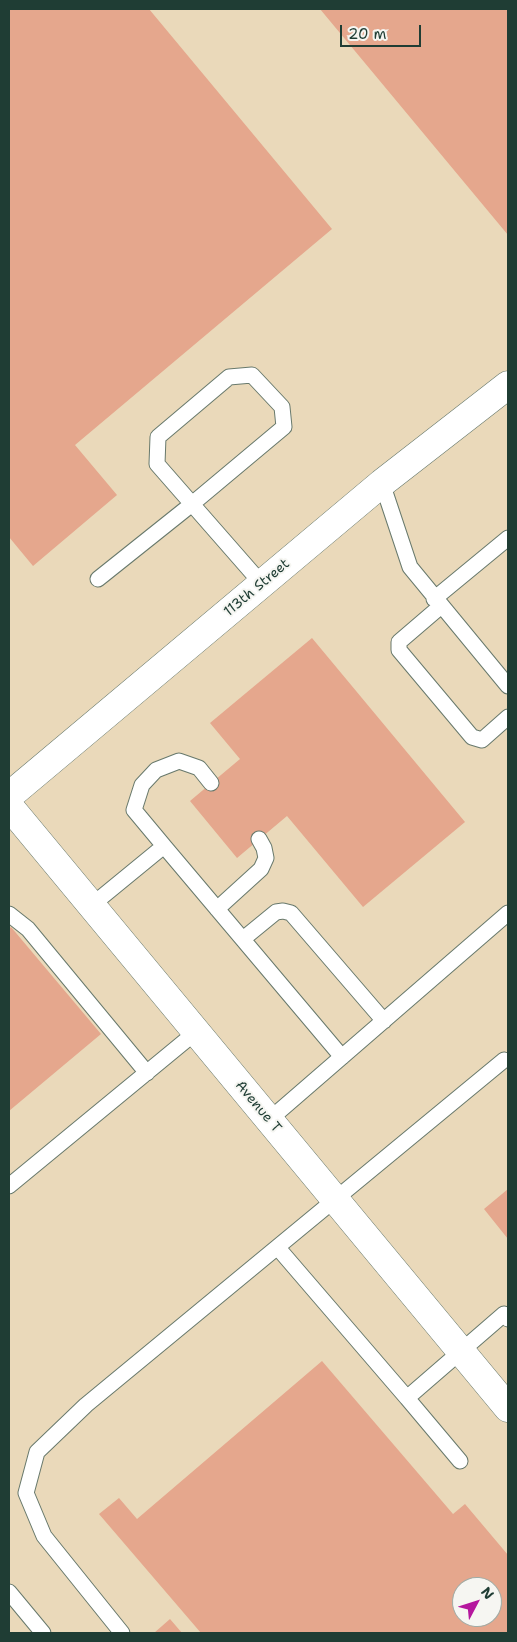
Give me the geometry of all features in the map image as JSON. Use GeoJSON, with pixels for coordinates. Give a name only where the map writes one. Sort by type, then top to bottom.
{"type":"FeatureCollection","features":[{"type":"Feature","properties":{"kind":"street","name":"113th Street"},"geometry":{"type":"LineString","coordinates":[[9,796],[382,483],[508,385]]}},
{"type":"Feature","properties":{"kind":"street","name":"Avenue T"},"geometry":{"type":"LineString","coordinates":[[9,806],[508,1408]]}},
{"type":"Feature","properties":{"kind":"lane"},"geometry":{"type":"LineString","coordinates":[[98,580],[192,504],[284,427],[282,407],[252,375],[229,377],[158,437],[157,464],[192,504],[262,584]]}},
{"type":"Feature","properties":{"kind":"lane"},"geometry":{"type":"LineString","coordinates":[[382,483],[410,566],[437,603],[508,686]]}},
{"type":"Feature","properties":{"kind":"lane"},"geometry":{"type":"LineString","coordinates":[[508,538],[437,603],[399,642],[399,650],[477,740],[482,740],[508,717]]}},
{"type":"Feature","properties":{"kind":"lane"},"geometry":{"type":"LineString","coordinates":[[212,783],[199,768],[192,764],[179,761],[169,763],[156,770],[142,784],[134,810],[342,1057]]}},
{"type":"Feature","properties":{"kind":"lane"},"geometry":{"type":"LineString","coordinates":[[218,909],[261,869],[266,858],[264,848],[259,839]]}},
{"type":"Feature","properties":{"kind":"lane"},"geometry":{"type":"LineString","coordinates":[[92,905],[164,846]]}},
{"type":"Feature","properties":{"kind":"lane"},"geometry":{"type":"LineString","coordinates":[[243,939],[276,912],[291,913],[384,1021]]}},
{"type":"Feature","properties":{"kind":"lane"},"geometry":{"type":"LineString","coordinates":[[269,1120],[508,913]]}},
{"type":"Feature","properties":{"kind":"lane"},"geometry":{"type":"LineString","coordinates":[[9,914],[28,929],[146,1073]]}},
{"type":"Feature","properties":{"kind":"lane"},"geometry":{"type":"LineString","coordinates":[[9,1186],[196,1032]]}},
{"type":"Feature","properties":{"kind":"lane"},"geometry":{"type":"LineString","coordinates":[[122,1633],[44,1536],[26,1493],[37,1452],[86,1405],[504,1060]]}},
{"type":"Feature","properties":{"kind":"lane"},"geometry":{"type":"LineString","coordinates":[[278,1248],[460,1461]]}},
{"type":"Feature","properties":{"kind":"lane"},"geometry":{"type":"LineString","coordinates":[[408,1398],[504,1314],[508,1320]]}},
{"type":"Feature","properties":{"kind":"lane"},"geometry":{"type":"LineString","coordinates":[[9,1592],[43,1633]]}},
{"type":"Feature","properties":{"kind":"shaded area"},"geometry":{"type":"Polygon","coordinates":[[[9,9],[508,9],[508,1633],[9,1633],[9,9]]]}},
{"type":"Feature","properties":{"kind":"building"},"geometry":{"type":"Polygon","coordinates":[[[9,9],[149,9],[332,229],[75,445],[117,495],[33,566],[9,537],[9,9]]]}},
{"type":"Feature","properties":{"kind":"building"},"geometry":{"type":"Polygon","coordinates":[[[320,9],[508,9],[508,235],[320,9]]]}},
{"type":"Feature","properties":{"kind":"building"},"geometry":{"type":"Polygon","coordinates":[[[312,638],[465,822],[363,907],[287,816],[237,858],[190,801],[240,759],[210,723],[312,638]]]}},
{"type":"Feature","properties":{"kind":"building"},"geometry":{"type":"Polygon","coordinates":[[[11,927],[101,1034],[9,1111],[9,929],[11,927]]]}},
{"type":"Feature","properties":{"kind":"building"},"geometry":{"type":"Polygon","coordinates":[[[508,1189],[508,1239],[484,1209],[508,1189]]]}},
{"type":"Feature","properties":{"kind":"building"},"geometry":{"type":"Polygon","coordinates":[[[322,1361],[453,1514],[465,1504],[508,1555],[508,1633],[201,1633],[99,1514],[119,1498],[137,1519],[322,1361]]]}},
{"type":"Feature","properties":{"kind":"building"},"geometry":{"type":"Polygon","coordinates":[[[170,1619],[182,1633],[154,1633],[170,1619]]]}}]}
